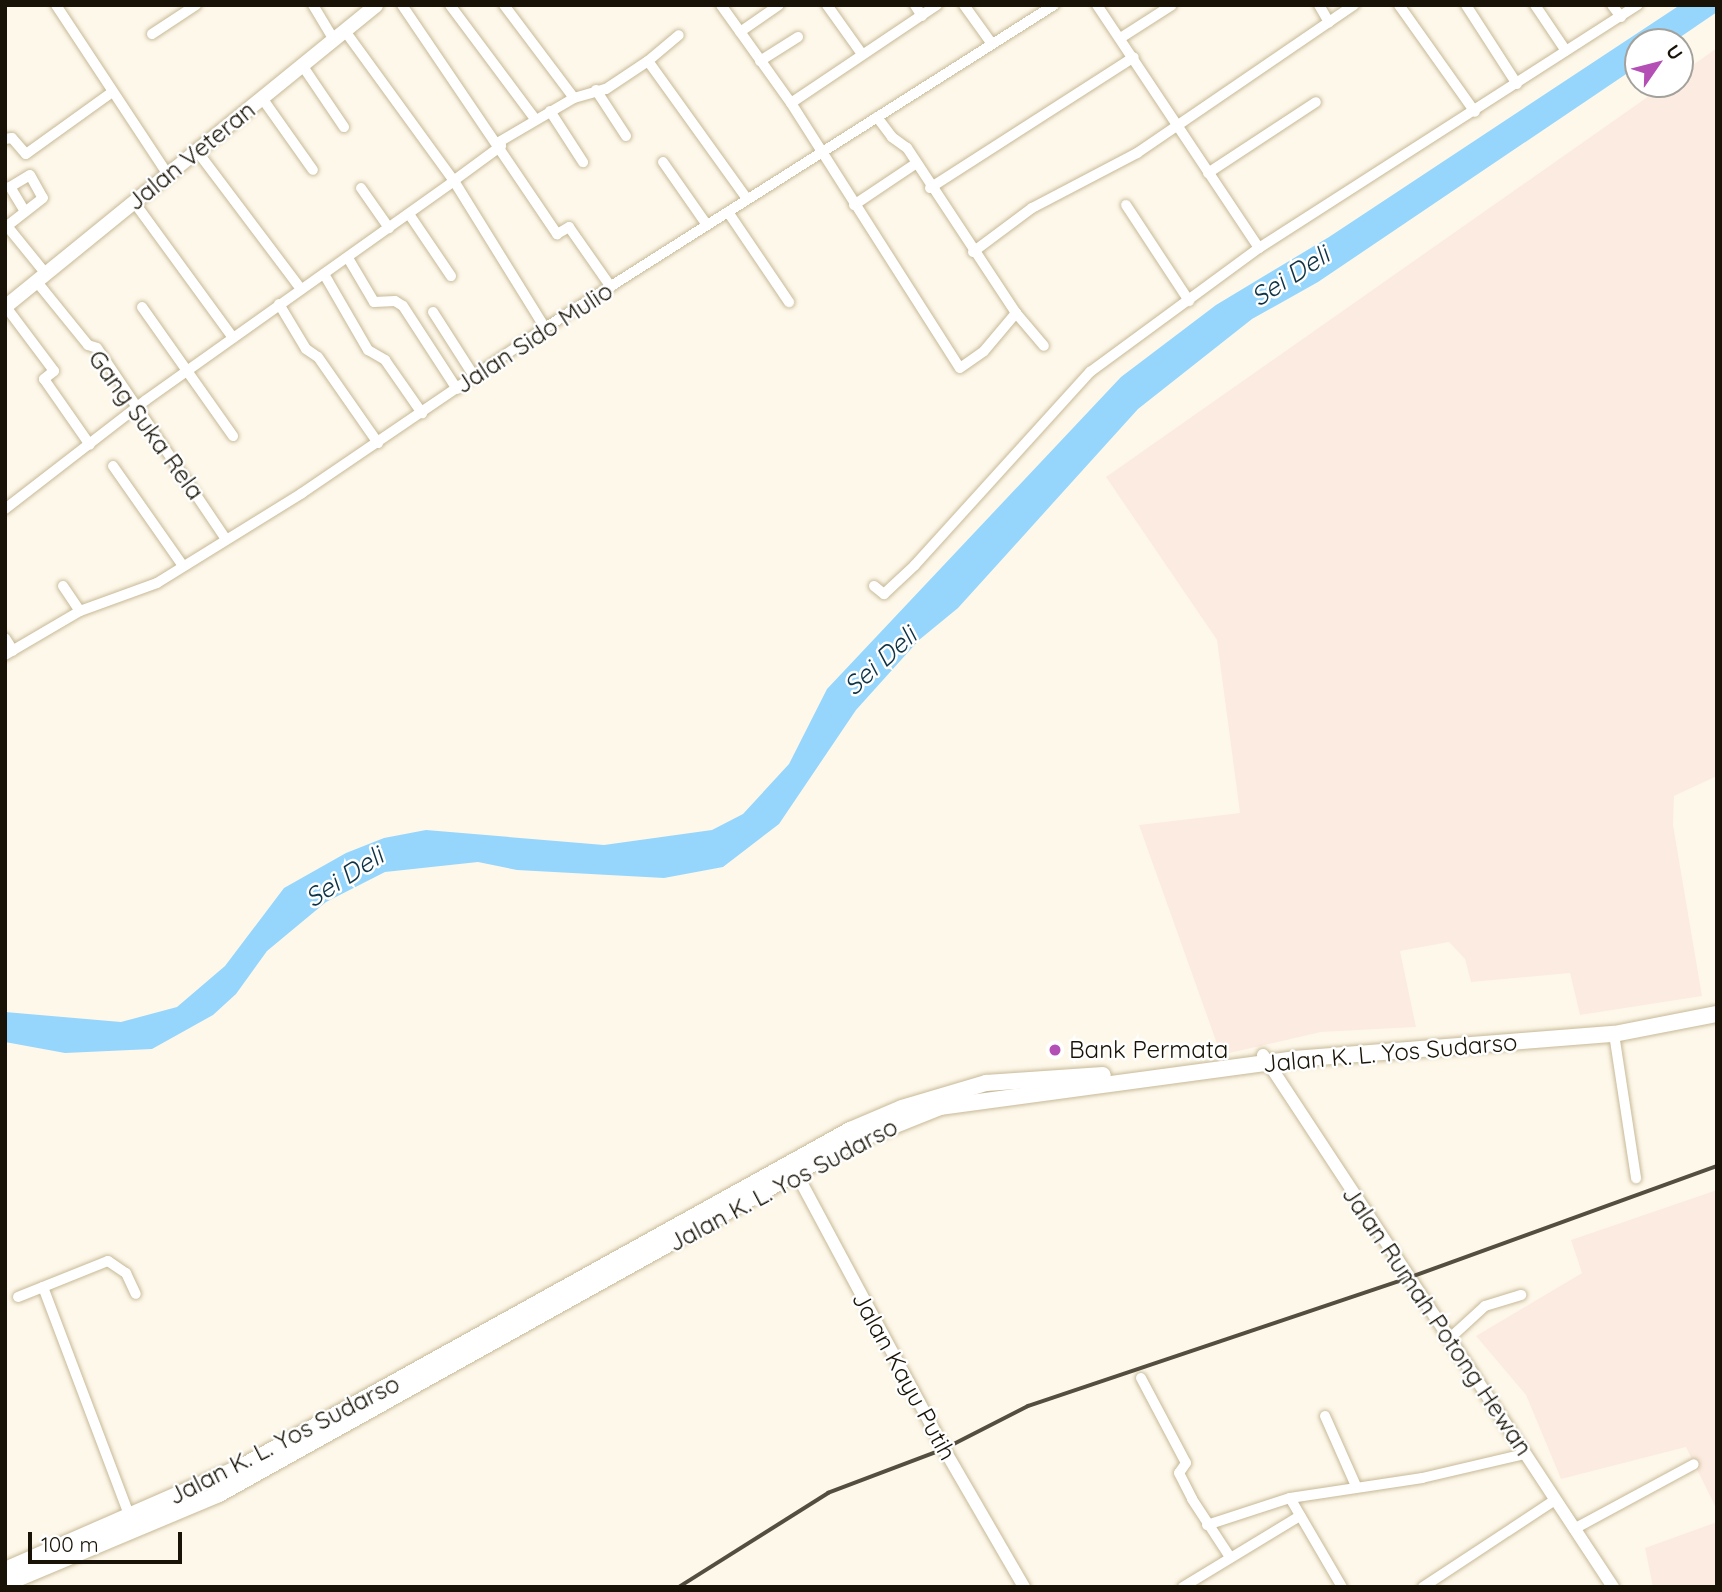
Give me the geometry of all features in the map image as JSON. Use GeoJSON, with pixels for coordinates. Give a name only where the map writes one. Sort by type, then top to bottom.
{"type":"FeatureCollection","features":[{"type":"Feature","properties":{"kind":"highway","name":"Jalan K. L. Yos Sudarso"},"geometry":{"type":"LineString","coordinates":[[5,1570],[255,1460],[793,1167],[884,1127],[940,1107],[1264,1059],[1609,1025],[1717,1005]]}},
{"type":"Feature","properties":{"kind":"highway","name":"Jalan K. L. Yos Sudarso"},"geometry":{"type":"LineString","coordinates":[[1264,1059],[1614,1034],[1717,1014]]}},
{"type":"Feature","properties":{"kind":"highway","name":"Jalan K. L. Yos Sudarso"},"geometry":{"type":"LineString","coordinates":[[5,1584],[245,1480],[793,1167]]}},
{"type":"Feature","properties":{"kind":"main road","name":"Jalan Veteran"},"geometry":{"type":"LineString","coordinates":[[5,307],[376,5]]}},
{"type":"Feature","properties":{"kind":"street"},"geometry":{"type":"LineString","coordinates":[[56,5],[111,93],[168,175]]}},
{"type":"Feature","properties":{"kind":"street"},"geometry":{"type":"LineString","coordinates":[[152,34],[196,5]]}},
{"type":"Feature","properties":{"kind":"street"},"geometry":{"type":"LineString","coordinates":[[313,5],[453,181],[545,328]]}},
{"type":"Feature","properties":{"kind":"street"},"geometry":{"type":"LineString","coordinates":[[402,5],[500,144],[557,234],[569,227],[611,287]]}},
{"type":"Feature","properties":{"kind":"street"},"geometry":{"type":"LineString","coordinates":[[450,5],[535,119]]}},
{"type":"Feature","properties":{"kind":"street"},"geometry":{"type":"LineString","coordinates":[[504,5],[574,97]]}},
{"type":"Feature","properties":{"kind":"street"},"geometry":{"type":"LineString","coordinates":[[721,5],[791,103],[960,368],[984,351],[1016,313]]}},
{"type":"Feature","properties":{"kind":"street"},"geometry":{"type":"LineString","coordinates":[[740,32],[779,5]]}},
{"type":"Feature","properties":{"kind":"street"},"geometry":{"type":"LineString","coordinates":[[827,5],[862,54]]}},
{"type":"Feature","properties":{"kind":"street"},"geometry":{"type":"LineString","coordinates":[[915,5],[922,16]]}},
{"type":"Feature","properties":{"kind":"street"},"geometry":{"type":"LineString","coordinates":[[791,103],[937,5]]}},
{"type":"Feature","properties":{"kind":"street"},"geometry":{"type":"LineString","coordinates":[[964,5],[992,44]]}},
{"type":"Feature","properties":{"kind":"street","name":"Jalan Sido Mulio"},"geometry":{"type":"LineString","coordinates":[[9,653],[80,611],[157,583],[378,443],[545,328],[1054,5]]}},
{"type":"Feature","properties":{"kind":"street"},"geometry":{"type":"LineString","coordinates":[[1097,5],[1122,37],[1259,248]]}},
{"type":"Feature","properties":{"kind":"street"},"geometry":{"type":"LineString","coordinates":[[1122,37],[1171,5]]}},
{"type":"Feature","properties":{"kind":"street"},"geometry":{"type":"LineString","coordinates":[[1318,5],[1329,22]]}},
{"type":"Feature","properties":{"kind":"street"},"geometry":{"type":"LineString","coordinates":[[973,252],[1032,208],[1137,153],[1354,5]]}},
{"type":"Feature","properties":{"kind":"street"},"geometry":{"type":"LineString","coordinates":[[1399,5],[1475,112]]}},
{"type":"Feature","properties":{"kind":"street"},"geometry":{"type":"LineString","coordinates":[[1466,5],[1517,84]]}},
{"type":"Feature","properties":{"kind":"street"},"geometry":{"type":"LineString","coordinates":[[1535,5],[1566,51]]}},
{"type":"Feature","properties":{"kind":"street"},"geometry":{"type":"LineString","coordinates":[[1612,5],[1621,17]]}},
{"type":"Feature","properties":{"kind":"street"},"geometry":{"type":"LineString","coordinates":[[874,586],[884,594],[915,565],[1090,372],[1259,248],[1638,5]]}},
{"type":"Feature","properties":{"kind":"street"},"geometry":{"type":"LineString","coordinates":[[5,509],[139,406],[409,214],[535,119],[574,97],[607,89],[648,61],[679,35]]}},
{"type":"Feature","properties":{"kind":"street"},"geometry":{"type":"LineString","coordinates":[[760,61],[797,37]]}},
{"type":"Feature","properties":{"kind":"street"},"geometry":{"type":"LineString","coordinates":[[930,188],[1134,57]]}},
{"type":"Feature","properties":{"kind":"street"},"geometry":{"type":"LineString","coordinates":[[648,61],[747,200]]}},
{"type":"Feature","properties":{"kind":"street"},"geometry":{"type":"LineString","coordinates":[[302,65],[344,127]]}},
{"type":"Feature","properties":{"kind":"street"},"geometry":{"type":"LineString","coordinates":[[596,90],[626,136]]}},
{"type":"Feature","properties":{"kind":"street"},"geometry":{"type":"LineString","coordinates":[[5,139],[12,138],[26,154],[111,93]]}},
{"type":"Feature","properties":{"kind":"street"},"geometry":{"type":"LineString","coordinates":[[262,98],[313,170]]}},
{"type":"Feature","properties":{"kind":"street"},"geometry":{"type":"LineString","coordinates":[[1208,173],[1316,102]]}},
{"type":"Feature","properties":{"kind":"street"},"geometry":{"type":"LineString","coordinates":[[550,111],[583,162]]}},
{"type":"Feature","properties":{"kind":"street"},"geometry":{"type":"LineString","coordinates":[[877,117],[915,164],[1016,313],[1044,346]]}},
{"type":"Feature","properties":{"kind":"street"},"geometry":{"type":"LineString","coordinates":[[197,151],[301,289]]}},
{"type":"Feature","properties":{"kind":"street"},"geometry":{"type":"LineString","coordinates":[[663,162],[707,225]]}},
{"type":"Feature","properties":{"kind":"street"},"geometry":{"type":"LineString","coordinates":[[854,205],[915,164]]}},
{"type":"Feature","properties":{"kind":"street"},"geometry":{"type":"LineString","coordinates":[[361,188],[389,228]]}},
{"type":"Feature","properties":{"kind":"street"},"geometry":{"type":"LineString","coordinates":[[134,202],[233,338]]}},
{"type":"Feature","properties":{"kind":"street"},"geometry":{"type":"LineString","coordinates":[[1126,205],[1189,300]]}},
{"type":"Feature","properties":{"kind":"street","name":"Gang Suka Rela"},"geometry":{"type":"LineString","coordinates":[[24,210],[7,226],[88,345],[97,348],[139,406],[226,539]]}},
{"type":"Feature","properties":{"kind":"street"},"geometry":{"type":"LineString","coordinates":[[728,212],[789,302]]}},
{"type":"Feature","properties":{"kind":"street"},"geometry":{"type":"LineString","coordinates":[[409,214],[452,276]]}},
{"type":"Feature","properties":{"kind":"street"},"geometry":{"type":"LineString","coordinates":[[348,258],[374,302],[396,301],[404,306],[457,389]]}},
{"type":"Feature","properties":{"kind":"street"},"geometry":{"type":"LineString","coordinates":[[324,274],[368,351],[385,360],[422,413]]}},
{"type":"Feature","properties":{"kind":"street"},"geometry":{"type":"LineString","coordinates":[[279,304],[306,349],[318,357],[378,443]]}},
{"type":"Feature","properties":{"kind":"street"},"geometry":{"type":"LineString","coordinates":[[5,307],[54,371],[44,379],[90,445]]}},
{"type":"Feature","properties":{"kind":"street"},"geometry":{"type":"LineString","coordinates":[[142,307],[233,436]]}},
{"type":"Feature","properties":{"kind":"street"},"geometry":{"type":"LineString","coordinates":[[433,312],[474,376]]}},
{"type":"Feature","properties":{"kind":"street"},"geometry":{"type":"LineString","coordinates":[[113,466],[183,566]]}},
{"type":"Feature","properties":{"kind":"street"},"geometry":{"type":"LineString","coordinates":[[63,586],[80,611]]}},
{"type":"Feature","properties":{"kind":"street"},"geometry":{"type":"LineString","coordinates":[[5,638],[9,653]]}},
{"type":"Feature","properties":{"kind":"street"},"geometry":{"type":"LineString","coordinates":[[1614,1034],[1636,1178]]}},
{"type":"Feature","properties":{"kind":"street","name":"Jalan Rumah Potong Hewan"},"geometry":{"type":"LineString","coordinates":[[1264,1059],[1613,1587]]}},
{"type":"Feature","properties":{"kind":"street","name":"Jalan Kayu Putih"},"geometry":{"type":"LineString","coordinates":[[793,1167],[944,1449],[1024,1587]]}},
{"type":"Feature","properties":{"kind":"street"},"geometry":{"type":"LineString","coordinates":[[18,1297],[108,1261],[126,1273],[136,1294]]}},
{"type":"Feature","properties":{"kind":"street"},"geometry":{"type":"LineString","coordinates":[[43,1287],[130,1517]]}},
{"type":"Feature","properties":{"kind":"street"},"geometry":{"type":"LineString","coordinates":[[1448,1339],[1485,1306],[1521,1295]]}},
{"type":"Feature","properties":{"kind":"street"},"geometry":{"type":"LineString","coordinates":[[1141,1378],[1184,1458],[1186,1466],[1179,1472],[1207,1525],[1230,1557]]}},
{"type":"Feature","properties":{"kind":"street"},"geometry":{"type":"LineString","coordinates":[[1325,1416],[1356,1486]]}},
{"type":"Feature","properties":{"kind":"street"},"geometry":{"type":"LineString","coordinates":[[1207,1525],[1290,1498],[1422,1478],[1525,1454]]}},
{"type":"Feature","properties":{"kind":"street"},"geometry":{"type":"LineString","coordinates":[[1574,1529],[1694,1464]]}},
{"type":"Feature","properties":{"kind":"street"},"geometry":{"type":"LineString","coordinates":[[1290,1498],[1342,1587]]}},
{"type":"Feature","properties":{"kind":"street"},"geometry":{"type":"LineString","coordinates":[[1423,1587],[1555,1500]]}},
{"type":"Feature","properties":{"kind":"street"},"geometry":{"type":"LineString","coordinates":[[1183,1587],[1300,1516]]}},
{"type":"Feature","properties":{"kind":"shaded area"},"geometry":{"type":"Polygon","coordinates":[[[1717,48],[1717,776],[1674,796],[1673,825],[1702,996],[1580,1015],[1570,973],[1471,982],[1465,959],[1449,942],[1400,951],[1416,1027],[1321,1032],[1221,1055],[1139,825],[1240,813],[1217,640],[1106,477],[1646,98],[1694,98],[1694,64],[1717,48]]]}},
{"type":"Feature","properties":{"kind":"shaded area"},"geometry":{"type":"Polygon","coordinates":[[[1717,1190],[1717,1510],[1686,1447],[1561,1479],[1526,1395],[1476,1336],[1582,1273],[1571,1240],[1717,1190]]]}},
{"type":"Feature","properties":{"kind":"shaded area"},"geometry":{"type":"Polygon","coordinates":[[[1717,1522],[1717,1587],[1653,1587],[1645,1548],[1717,1522]]]}},
{"type":"Feature","properties":{"kind":"water"},"geometry":{"type":"Polygon","coordinates":[[[1680,5],[1717,5],[1717,12],[1694,28],[1645,28],[1680,5]]]}},
{"type":"Feature","properties":{"kind":"water","name":"Sei Deli"},"geometry":{"type":"Polygon","coordinates":[[[1624,42],[1624,75],[1318,282],[1252,319],[1138,409],[958,608],[919,640],[856,710],[779,824],[723,867],[664,878],[517,870],[478,862],[385,872],[326,902],[267,951],[236,994],[213,1015],[152,1049],[65,1053],[5,1042],[5,1012],[121,1022],[177,1007],[225,966],[284,888],[346,853],[384,838],[426,830],[604,845],[712,830],[743,814],[789,764],[827,689],[1121,377],[1216,305],[1329,237],[1624,42]]]}},
{"type":"Feature","properties":{"kind":"railway"},"geometry":{"type":"LineString","coordinates":[[679,1587],[828,1493],[944,1449],[1028,1406],[1408,1278],[1717,1166]]}},
{"type":"Feature","properties":{"kind":"place","name":"Bank Permata"},"geometry":{"type":"Point","coordinates":[1055,1050]}}]}
